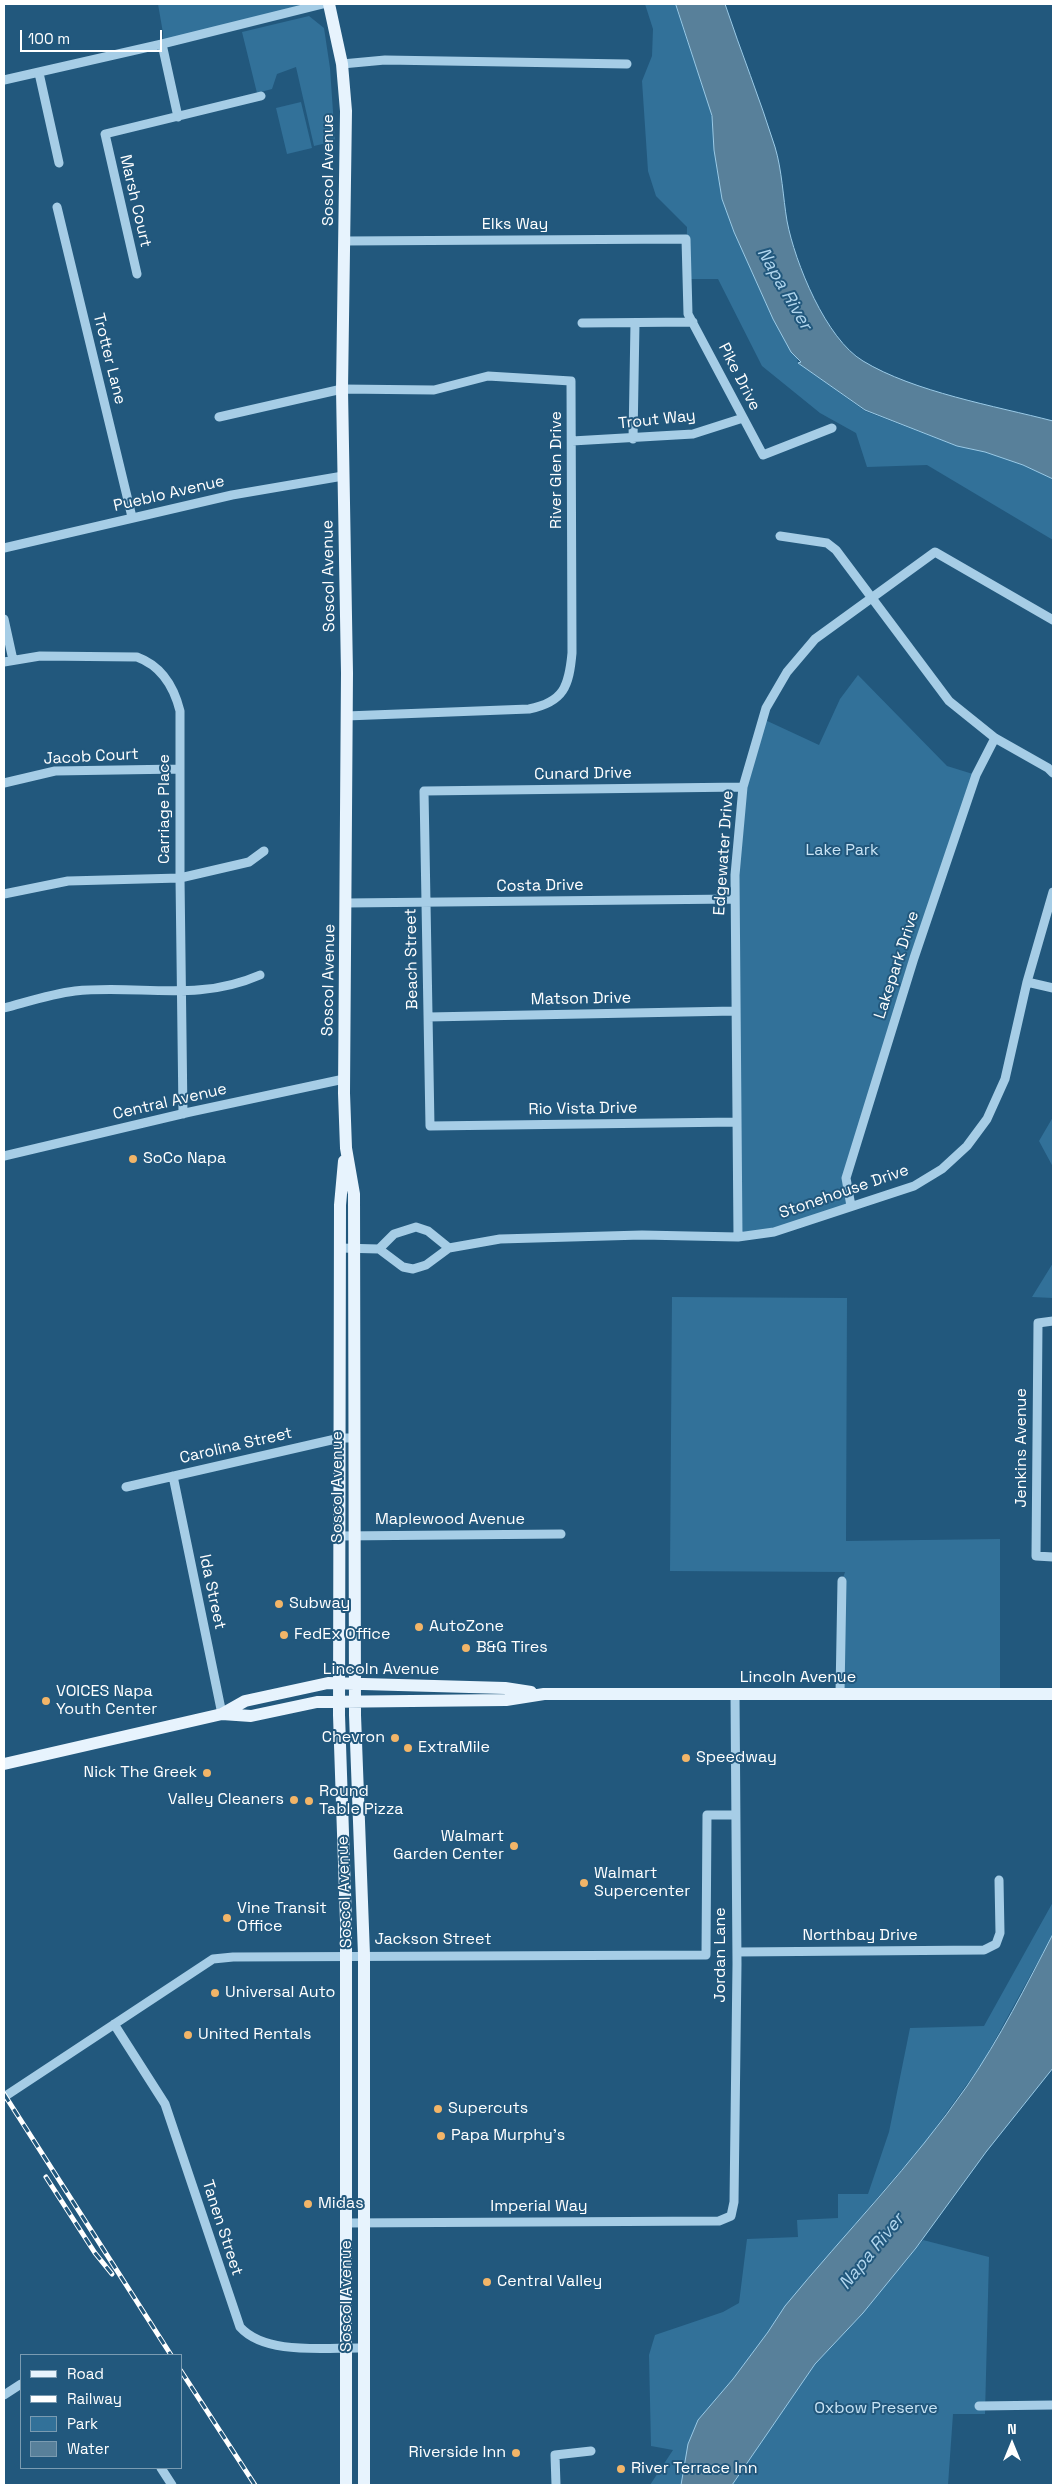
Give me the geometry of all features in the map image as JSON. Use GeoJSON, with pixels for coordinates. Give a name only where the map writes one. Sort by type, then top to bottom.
{"type":"FeatureCollection","features":[{"type":"Feature","properties":{"kind":"main road","name":"Soscol Avenue"},"geometry":{"type":"LineString","coordinates":[[328,4],[342,64],[346,112],[342,389],[346,716],[344,1079],[346,1148],[354,1194],[355,1701],[364,1955],[364,2485]]}},
{"type":"Feature","properties":{"kind":"main road","name":"Soscol Avenue"},"geometry":{"type":"LineString","coordinates":[[346,1148],[340,1195],[339,1683],[346,1955],[346,2485]]}},
{"type":"Feature","properties":{"kind":"main road","name":"Lincoln Avenue"},"geometry":{"type":"LineString","coordinates":[[4,1764],[222,1714],[245,1701],[328,1683],[505,1688],[544,1694],[1053,1694]]}},
{"type":"Feature","properties":{"kind":"main road","name":"Lincoln Avenue"},"geometry":{"type":"LineString","coordinates":[[222,1714],[251,1716],[303,1704],[339,1701],[506,1700],[544,1694]]}},
{"type":"Feature","properties":{"kind":"street"},"geometry":{"type":"LineString","coordinates":[[4,80],[162,44],[323,4]]}},
{"type":"Feature","properties":{"kind":"street"},"geometry":{"type":"LineString","coordinates":[[162,44],[178,116],[261,96]]}},
{"type":"Feature","properties":{"kind":"street"},"geometry":{"type":"LineString","coordinates":[[342,64],[385,60],[627,64]]}},
{"type":"Feature","properties":{"kind":"street"},"geometry":{"type":"LineString","coordinates":[[39,73],[59,163]]}},
{"type":"Feature","properties":{"kind":"street","name":"Marsh Court"},"geometry":{"type":"LineString","coordinates":[[137,274],[105,134],[178,116]]}},
{"type":"Feature","properties":{"kind":"street","name":"Trotter Lane"},"geometry":{"type":"LineString","coordinates":[[57,207],[132,517]]}},
{"type":"Feature","properties":{"kind":"street","name":"Elks Way"},"geometry":{"type":"LineString","coordinates":[[345,240],[686,239]]}},
{"type":"Feature","properties":{"kind":"street","name":"Pike Drive"},"geometry":{"type":"LineString","coordinates":[[686,239],[687,306],[693,322],[764,455],[832,428]]}},
{"type":"Feature","properties":{"kind":"street"},"geometry":{"type":"LineString","coordinates":[[633,439],[635,322]]}},
{"type":"Feature","properties":{"kind":"street"},"geometry":{"type":"LineString","coordinates":[[582,323],[693,322]]}},
{"type":"Feature","properties":{"kind":"street","name":"River Glen Drive"},"geometry":{"type":"LineString","coordinates":[[219,417],[342,389],[434,390],[488,376],[571,381],[572,653],[570,676],[561,695],[545,706],[529,709],[346,716]]}},
{"type":"Feature","properties":{"kind":"street","name":"Trout Way"},"geometry":{"type":"LineString","coordinates":[[572,441],[633,439],[693,434],[743,418]]}},
{"type":"Feature","properties":{"kind":"street","name":"Pueblo Avenue"},"geometry":{"type":"LineString","coordinates":[[4,548],[232,495],[343,476]]}},
{"type":"Feature","properties":{"kind":"street"},"geometry":{"type":"LineString","coordinates":[[780,536],[827,543],[836,550],[949,701],[995,738],[1048,768],[1053,773]]}},
{"type":"Feature","properties":{"kind":"street","name":"Edgewater Drive"},"geometry":{"type":"LineString","coordinates":[[738,1236],[735,899],[742,787],[766,708],[787,672],[815,639],[935,552],[1053,620]]}},
{"type":"Feature","properties":{"kind":"street"},"geometry":{"type":"LineString","coordinates":[[4,619],[8,661]]}},
{"type":"Feature","properties":{"kind":"street","name":"Carriage Place"},"geometry":{"type":"LineString","coordinates":[[8,661],[40,656],[123,655],[150,662],[165,677],[177,698],[180,711],[183,1114]]}},
{"type":"Feature","properties":{"kind":"street","name":"Lakepark Drive"},"geometry":{"type":"LineString","coordinates":[[851,1206],[846,1178],[914,958],[973,784],[995,738]]}},
{"type":"Feature","properties":{"kind":"street","name":"Jacob Court"},"geometry":{"type":"LineString","coordinates":[[4,783],[56,771],[180,769]]}},
{"type":"Feature","properties":{"kind":"street","name":"Cunard Drive"},"geometry":{"type":"LineString","coordinates":[[424,791],[742,787]]}},
{"type":"Feature","properties":{"kind":"street","name":"Beach Street"},"geometry":{"type":"LineString","coordinates":[[424,791],[430,1126]]}},
{"type":"Feature","properties":{"kind":"street"},"geometry":{"type":"LineString","coordinates":[[4,894],[68,882],[180,878],[249,862],[264,851]]}},
{"type":"Feature","properties":{"kind":"street","name":"Stonehouse Drive"},"geometry":{"type":"LineString","coordinates":[[379,1249],[403,1267],[413,1270],[426,1265],[449,1248],[500,1239],[642,1235],[738,1236],[774,1232],[851,1206],[880,1199],[914,1186],[942,1169],[966,1146],[987,1119],[1005,1079],[1027,982],[1053,892]]}},
{"type":"Feature","properties":{"kind":"street","name":"Costa Drive"},"geometry":{"type":"LineString","coordinates":[[346,903],[735,899]]}},
{"type":"Feature","properties":{"kind":"street"},"geometry":{"type":"LineString","coordinates":[[4,1008],[75,991],[181,992],[219,989],[260,975]]}},
{"type":"Feature","properties":{"kind":"street"},"geometry":{"type":"LineString","coordinates":[[1027,982],[1053,988]]}},
{"type":"Feature","properties":{"kind":"street","name":"Matson Drive"},"geometry":{"type":"LineString","coordinates":[[428,1017],[735,1011]]}},
{"type":"Feature","properties":{"kind":"street","name":"Central Avenue"},"geometry":{"type":"LineString","coordinates":[[4,1156],[344,1079]]}},
{"type":"Feature","properties":{"kind":"street","name":"Rio Vista Drive"},"geometry":{"type":"LineString","coordinates":[[430,1126],[737,1122]]}},
{"type":"Feature","properties":{"kind":"street"},"geometry":{"type":"LineString","coordinates":[[340,1248],[379,1249],[394,1234],[416,1226],[428,1231],[449,1248]]}},
{"type":"Feature","properties":{"kind":"street","name":"Jenkins Avenue"},"geometry":{"type":"LineString","coordinates":[[1053,1321],[1038,1323],[1036,1556],[1053,1557]]}},
{"type":"Feature","properties":{"kind":"street","name":"Carolina Street"},"geometry":{"type":"LineString","coordinates":[[126,1486],[340,1438],[354,1438]]}},
{"type":"Feature","properties":{"kind":"street","name":"Ida Street"},"geometry":{"type":"LineString","coordinates":[[173,1476],[222,1714]]}},
{"type":"Feature","properties":{"kind":"street","name":"Maplewood Avenue"},"geometry":{"type":"LineString","coordinates":[[340,1536],[561,1534]]}},
{"type":"Feature","properties":{"kind":"street"},"geometry":{"type":"LineString","coordinates":[[840,1693],[842,1581]]}},
{"type":"Feature","properties":{"kind":"street","name":"Jordan Lane"},"geometry":{"type":"LineString","coordinates":[[731,2216],[734,2202],[737,1952],[735,1694]]}},
{"type":"Feature","properties":{"kind":"street","name":"Jackson Street"},"geometry":{"type":"LineString","coordinates":[[4,2097],[213,1959],[346,1955],[706,1955],[707,1816],[736,1815]]}},
{"type":"Feature","properties":{"kind":"street","name":"Northbay Drive"},"geometry":{"type":"LineString","coordinates":[[737,1952],[984,1950],[996,1944],[1000,1932],[999,1880]]}},
{"type":"Feature","properties":{"kind":"street","name":"Tanen Street"},"geometry":{"type":"LineString","coordinates":[[114,2024],[165,2104],[240,2327],[250,2337],[267,2345],[364,2348]]}},
{"type":"Feature","properties":{"kind":"street","name":"Imperial Way"},"geometry":{"type":"LineString","coordinates":[[346,2223],[719,2221],[731,2216]]}},
{"type":"Feature","properties":{"kind":"street"},"geometry":{"type":"LineString","coordinates":[[4,2396],[20,2385]]}},
{"type":"Feature","properties":{"kind":"street"},"geometry":{"type":"LineString","coordinates":[[978,2406],[1053,2405]]}},
{"type":"Feature","properties":{"kind":"street"},"geometry":{"type":"LineString","coordinates":[[556,2485],[556,2455],[591,2451]]}},
{"type":"Feature","properties":{"kind":"street"},"geometry":{"type":"LineString","coordinates":[[161,2469],[172,2485]]}},
{"type":"Feature","properties":{"kind":"green space"},"geometry":{"type":"Polygon","coordinates":[[[158,4],[313,4],[162,44],[163,33],[158,4]]]}},
{"type":"Feature","properties":{"kind":"green space"},"geometry":{"type":"Polygon","coordinates":[[[645,4],[676,4],[712,116],[714,150],[722,199],[734,232],[773,319],[793,335],[798,363],[865,411],[957,446],[985,452],[1023,465],[1053,479],[1053,540],[927,465],[867,467],[856,433],[820,413],[762,366],[718,279],[686,279],[687,227],[656,196],[648,171],[642,81],[652,56],[653,29],[645,4]]]}},
{"type":"Feature","properties":{"kind":"green space"},"geometry":{"type":"Polygon","coordinates":[[[309,16],[324,28],[330,68],[335,141],[314,146],[296,67],[277,74],[272,89],[257,93],[242,32],[309,16]]]}},
{"type":"Feature","properties":{"kind":"green space"},"geometry":{"type":"Polygon","coordinates":[[[301,102],[312,148],[287,154],[276,108],[301,102]]]}},
{"type":"Feature","properties":{"kind":"green space","name":"Lake Park"},"geometry":{"type":"Polygon","coordinates":[[[858,675],[947,766],[976,775],[846,1178],[851,1206],[774,1232],[738,1237],[735,875],[743,787],[763,719],[819,745],[840,699],[858,675]]]}},
{"type":"Feature","properties":{"kind":"green space"},"geometry":{"type":"Polygon","coordinates":[[[1053,1117],[1053,1167],[1039,1141],[1053,1117]]]}},
{"type":"Feature","properties":{"kind":"green space"},"geometry":{"type":"Polygon","coordinates":[[[1053,1263],[1053,1298],[1032,1297],[1053,1263]]]}},
{"type":"Feature","properties":{"kind":"green space"},"geometry":{"type":"Polygon","coordinates":[[[672,1297],[847,1298],[846,1541],[1000,1539],[1000,1695],[840,1693],[842,1581],[845,1572],[670,1571],[672,1297]]]}},
{"type":"Feature","properties":{"kind":"green space"},"geometry":{"type":"Polygon","coordinates":[[[1053,1902],[1053,1934],[983,2062],[926,2141],[785,2306],[733,2379],[698,2420],[681,2485],[650,2485],[673,2450],[651,2446],[649,2355],[655,2335],[723,2312],[739,2303],[747,2239],[798,2237],[797,2220],[838,2218],[838,2194],[868,2194],[889,2132],[910,2028],[984,2026],[1053,1902]]]}},
{"type":"Feature","properties":{"kind":"green space","name":"Oxbow Preserve"},"geometry":{"type":"Polygon","coordinates":[[[923,2240],[989,2257],[985,2414],[953,2414],[948,2485],[732,2485],[815,2364],[863,2313],[923,2240]]]}},
{"type":"Feature","properties":{"kind":"water","name":"Napa River"},"geometry":{"type":"Polygon","coordinates":[[[676,4],[725,4],[775,147],[781,174],[787,221],[797,258],[814,298],[837,336],[849,350],[863,361],[883,372],[930,390],[1053,421],[1053,479],[1023,465],[985,452],[957,446],[865,410],[798,363],[801,362],[791,352],[773,319],[734,232],[722,199],[714,150],[712,116],[676,4]]]}},
{"type":"Feature","properties":{"kind":"water","name":"Napa River"},"geometry":{"type":"Polygon","coordinates":[[[1053,1934],[1053,2068],[986,2152],[916,2248],[863,2313],[815,2364],[732,2485],[681,2485],[688,2444],[698,2420],[733,2379],[785,2306],[902,2171],[946,2115],[991,2049],[1053,1934]]]}},
{"type":"Feature","properties":{"kind":"railway"},"geometry":{"type":"LineString","coordinates":[[4,2094],[170,2354]]}},
{"type":"Feature","properties":{"kind":"railway"},"geometry":{"type":"LineString","coordinates":[[46,2177],[95,2253],[112,2274]]}},
{"type":"Feature","properties":{"kind":"railway"},"geometry":{"type":"LineString","coordinates":[[182,2373],[255,2485]]}},
{"type":"Feature","properties":{"kind":"place","name":"SoCo Napa"},"geometry":{"type":"Point","coordinates":[133,1159]}},
{"type":"Feature","properties":{"kind":"place","name":"Subway"},"geometry":{"type":"Point","coordinates":[279,1604]}},
{"type":"Feature","properties":{"kind":"place","name":"AutoZone"},"geometry":{"type":"Point","coordinates":[419,1627]}},
{"type":"Feature","properties":{"kind":"place","name":"FedEx Office"},"geometry":{"type":"Point","coordinates":[284,1635]}},
{"type":"Feature","properties":{"kind":"place","name":"B&G Tires"},"geometry":{"type":"Point","coordinates":[466,1648]}},
{"type":"Feature","properties":{"kind":"place","name":"VOICES Napa Youth Center"},"geometry":{"type":"Point","coordinates":[46,1701]}},
{"type":"Feature","properties":{"kind":"place","name":"Chevron"},"geometry":{"type":"Point","coordinates":[395,1738]}},
{"type":"Feature","properties":{"kind":"place","name":"ExtraMile"},"geometry":{"type":"Point","coordinates":[408,1748]}},
{"type":"Feature","properties":{"kind":"place","name":"Speedway"},"geometry":{"type":"Point","coordinates":[686,1758]}},
{"type":"Feature","properties":{"kind":"place","name":"Nick The Greek"},"geometry":{"type":"Point","coordinates":[207,1773]}},
{"type":"Feature","properties":{"kind":"place","name":"Valley Cleaners"},"geometry":{"type":"Point","coordinates":[294,1800]}},
{"type":"Feature","properties":{"kind":"place","name":"Round Table Pizza"},"geometry":{"type":"Point","coordinates":[309,1801]}},
{"type":"Feature","properties":{"kind":"place","name":"Walmart Garden Center"},"geometry":{"type":"Point","coordinates":[514,1846]}},
{"type":"Feature","properties":{"kind":"place","name":"Walmart Supercenter"},"geometry":{"type":"Point","coordinates":[584,1883]}},
{"type":"Feature","properties":{"kind":"place","name":"Vine Transit Office"},"geometry":{"type":"Point","coordinates":[227,1918]}},
{"type":"Feature","properties":{"kind":"place","name":"Universal Auto"},"geometry":{"type":"Point","coordinates":[215,1993]}},
{"type":"Feature","properties":{"kind":"place","name":"United Rentals"},"geometry":{"type":"Point","coordinates":[188,2035]}},
{"type":"Feature","properties":{"kind":"place","name":"Supercuts"},"geometry":{"type":"Point","coordinates":[438,2109]}},
{"type":"Feature","properties":{"kind":"place","name":"Papa Murphy's"},"geometry":{"type":"Point","coordinates":[441,2136]}},
{"type":"Feature","properties":{"kind":"place","name":"Midas"},"geometry":{"type":"Point","coordinates":[308,2204]}},
{"type":"Feature","properties":{"kind":"place","name":"Central Valley"},"geometry":{"type":"Point","coordinates":[487,2282]}},
{"type":"Feature","properties":{"kind":"place","name":"Riverside Inn"},"geometry":{"type":"Point","coordinates":[516,2453]}},
{"type":"Feature","properties":{"kind":"place","name":"River Terrace Inn"},"geometry":{"type":"Point","coordinates":[621,2469]}}]}
